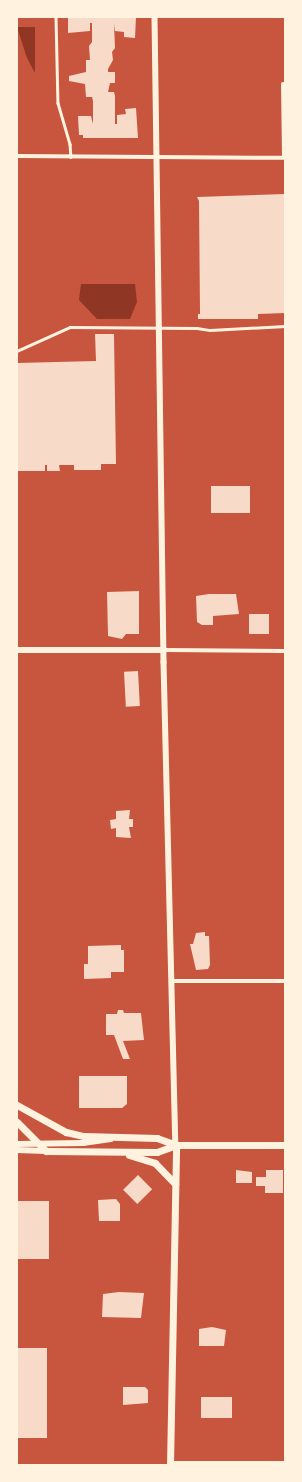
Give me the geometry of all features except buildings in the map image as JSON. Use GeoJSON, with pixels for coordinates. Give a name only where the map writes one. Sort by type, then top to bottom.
{"type":"FeatureCollection","features":[{"type":"Feature","properties":{"kind":"main road"},"geometry":{"type":"LineString","coordinates":[[19,1108],[66,1132],[122,1138],[157,1138],[176,1145],[285,1145]]}},
{"type":"Feature","properties":{"kind":"main road"},"geometry":{"type":"LineString","coordinates":[[17,1122],[46,1151]]}},
{"type":"Feature","properties":{"kind":"main road"},"geometry":{"type":"LineString","coordinates":[[17,1144],[83,1143],[122,1138]]}},
{"type":"Feature","properties":{"kind":"main road"},"geometry":{"type":"LineString","coordinates":[[17,1150],[121,1153],[157,1152],[176,1145]]}},
{"type":"Feature","properties":{"kind":"main road"},"geometry":{"type":"LineString","coordinates":[[170,1464],[176,1145]]}},
{"type":"Feature","properties":{"kind":"main road"},"geometry":{"type":"LineString","coordinates":[[121,1153],[155,1163],[175,1184]]}},
{"type":"Feature","properties":{"kind":"street"},"geometry":{"type":"LineString","coordinates":[[155,17],[164,650],[176,1145]]}},
{"type":"Feature","properties":{"kind":"street"},"geometry":{"type":"LineString","coordinates":[[17,156],[285,158],[283,84]]}},
{"type":"Feature","properties":{"kind":"street"},"geometry":{"type":"LineString","coordinates":[[17,650],[285,651]]}},
{"type":"Feature","properties":{"kind":"street"},"geometry":{"type":"LineString","coordinates":[[172,981],[285,981]]}},
{"type":"Feature","properties":{"kind":"street"},"geometry":{"type":"LineString","coordinates":[[170,1464],[285,1463]]}},
{"type":"Feature","properties":{"kind":"lane"},"geometry":{"type":"LineString","coordinates":[[56,17],[58,103],[70,144],[71,157]]}},
{"type":"Feature","properties":{"kind":"lane"},"geometry":{"type":"LineString","coordinates":[[17,351],[70,327],[210,330],[285,326]]}},
{"type":"Feature","properties":{"kind":"shaded area"},"geometry":{"type":"Polygon","coordinates":[[[17,27],[35,27],[35,73],[27,58],[17,27]]]}},
{"type":"Feature","properties":{"kind":"shaded area"},"geometry":{"type":"Polygon","coordinates":[[[81,284],[135,284],[137,302],[130,319],[97,319],[79,300],[81,284]]]}}]}
